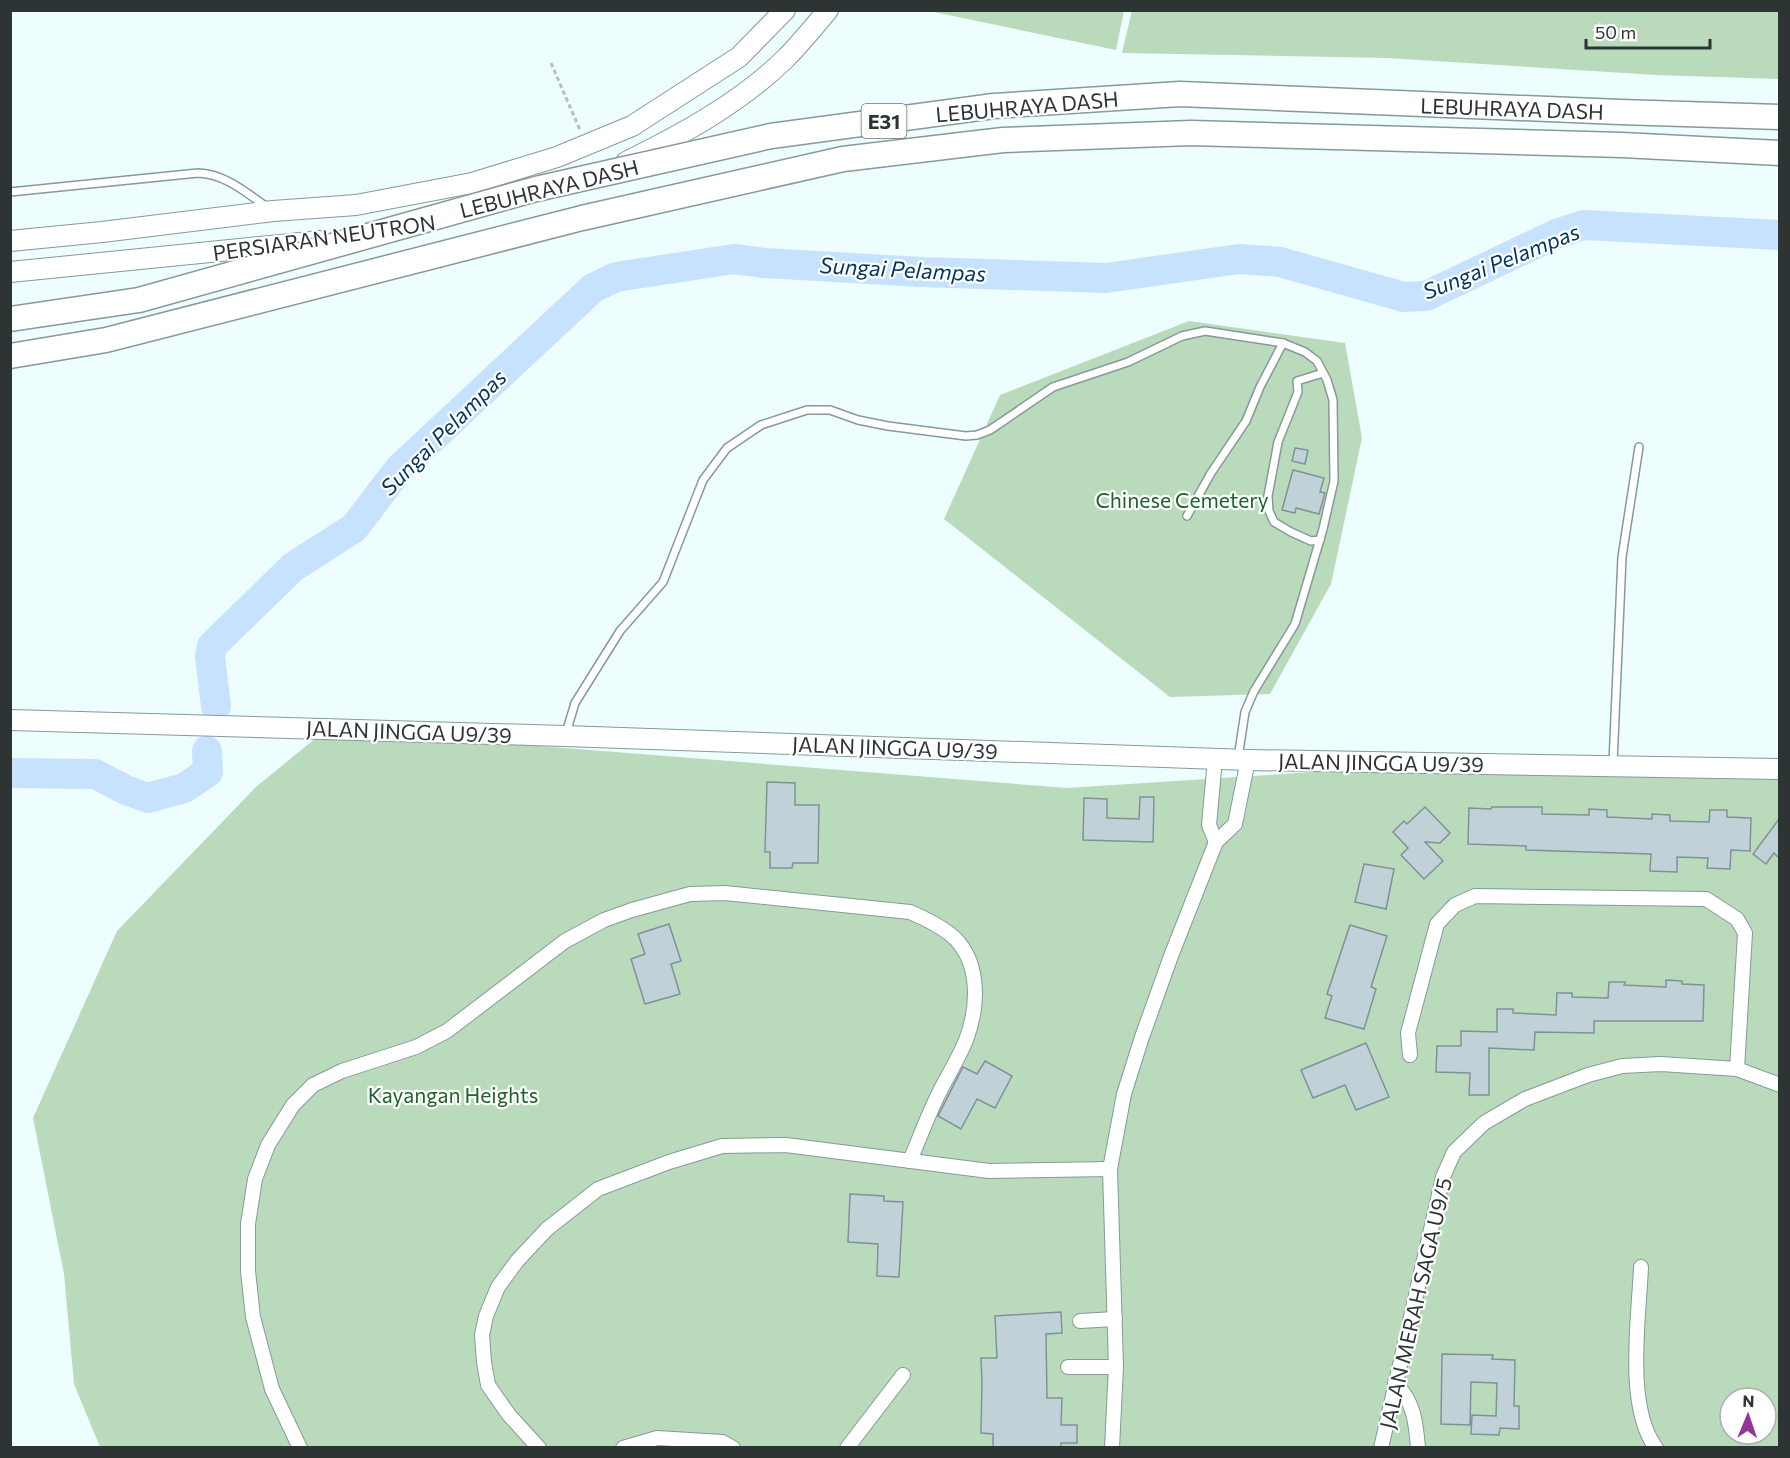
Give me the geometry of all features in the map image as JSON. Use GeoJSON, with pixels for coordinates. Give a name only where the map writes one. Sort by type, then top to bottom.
{"type":"FeatureCollection","features":[{"type":"Feature","properties":{"kind":"highway","name":"LEBUHRAYA DASH"},"geometry":{"type":"LineString","coordinates":[[10,319],[139,300],[536,189],[771,136],[994,106],[1180,94],[1779,117]]}},
{"type":"Feature","properties":{"kind":"highway","name":"LEBUHRAYA DASH"},"geometry":{"type":"LineString","coordinates":[[10,356],[106,340],[582,218],[843,159],[1003,140],[1191,133],[1610,145],[1779,153]]}},
{"type":"Feature","properties":{"kind":"street","name":"PERSIARAN NEUTRON"},"geometry":{"type":"LineString","coordinates":[[10,241],[273,211],[357,205],[472,183],[557,157],[632,126],[739,57],[785,10]]}},
{"type":"Feature","properties":{"kind":"street","name":"PERSIARAN NEUTRON"},"geometry":{"type":"LineString","coordinates":[[10,272],[358,237],[471,217],[581,185],[668,142],[747,92],[785,59],[828,10]]}},
{"type":"Feature","properties":{"kind":"street","name":"JALAN JINGGA U9/39"},"geometry":{"type":"LineString","coordinates":[[10,720],[565,736],[1243,760],[1779,769]]}},
{"type":"Feature","properties":{"kind":"street"},"geometry":{"type":"LineString","coordinates":[[1215,759],[1209,825],[1216,842]]}},
{"type":"Feature","properties":{"kind":"street"},"geometry":{"type":"LineString","coordinates":[[1112,1448],[1116,1367],[1110,1169],[1124,1094],[1171,956],[1216,842],[1235,824],[1243,760]]}},
{"type":"Feature","properties":{"kind":"street"},"geometry":{"type":"LineString","coordinates":[[300,1448],[272,1389],[253,1317],[249,1282],[248,1224],[255,1179],[268,1145],[293,1105],[313,1085],[342,1071],[416,1047],[447,1031],[565,941],[604,920],[690,894],[724,893],[910,912],[930,921],[952,936],[973,969],[975,987],[973,1019],[965,1042],[937,1096],[910,1161]]}},
{"type":"Feature","properties":{"kind":"street"},"geometry":{"type":"LineString","coordinates":[[1410,1055],[1408,1033],[1437,924],[1455,905],[1475,896],[1706,899],[1737,919],[1745,933],[1737,1069]]}},
{"type":"Feature","properties":{"kind":"street","name":"JALAN MERAH SAGA U9/5"},"geometry":{"type":"LineString","coordinates":[[1381,1448],[1443,1177],[1454,1152],[1484,1123],[1526,1099],[1588,1075],[1622,1066],[1662,1064],[1737,1069],[1779,1085]]}},
{"type":"Feature","properties":{"kind":"street"},"geometry":{"type":"LineString","coordinates":[[539,1448],[509,1415],[488,1385],[482,1335],[486,1316],[498,1287],[517,1261],[548,1230],[598,1189],[669,1162],[722,1146],[786,1145],[989,1171],[1110,1169]]}},
{"type":"Feature","properties":{"kind":"street"},"geometry":{"type":"LineString","coordinates":[[1641,1267],[1637,1392],[1642,1418],[1656,1448]]}},
{"type":"Feature","properties":{"kind":"street"},"geometry":{"type":"LineString","coordinates":[[1080,1321],[1115,1319]]}},
{"type":"Feature","properties":{"kind":"street"},"geometry":{"type":"LineString","coordinates":[[1068,1367],[1116,1367]]}},
{"type":"Feature","properties":{"kind":"street"},"geometry":{"type":"LineString","coordinates":[[847,1448],[903,1375]]}},
{"type":"Feature","properties":{"kind":"street"},"geometry":{"type":"LineString","coordinates":[[1395,1383],[1405,1392],[1410,1402],[1415,1418],[1418,1448]]}},
{"type":"Feature","properties":{"kind":"street"},"geometry":{"type":"LineString","coordinates":[[623,1448],[657,1438],[722,1442],[733,1448]]}},
{"type":"Feature","properties":{"kind":"lane"},"geometry":{"type":"LineString","coordinates":[[10,192],[198,172],[212,173],[223,177],[273,211]]}},
{"type":"Feature","properties":{"kind":"lane"},"geometry":{"type":"LineString","coordinates":[[565,736],[575,703],[620,631],[663,582],[704,480],[726,448],[761,425],[807,410],[830,410],[858,420],[888,426],[966,436],[977,435],[990,430],[1053,387],[1128,362],[1182,336],[1205,331],[1283,343],[1305,352],[1317,362],[1333,400],[1334,481],[1320,540],[1295,624],[1254,691],[1245,712],[1243,760]]}},
{"type":"Feature","properties":{"kind":"lane"},"geometry":{"type":"LineString","coordinates":[[1186,516],[1211,472],[1246,422],[1260,387],[1283,343]]}},
{"type":"Feature","properties":{"kind":"lane"},"geometry":{"type":"LineString","coordinates":[[1320,540],[1311,541],[1274,522],[1269,511],[1268,495],[1278,442],[1298,392],[1297,381],[1323,373]]}},
{"type":"Feature","properties":{"kind":"lane"},"geometry":{"type":"LineString","coordinates":[[1613,766],[1623,557],[1639,447]]}},
{"type":"Feature","properties":{"kind":"path"},"geometry":{"type":"LineString","coordinates":[[551,63],[586,144]]}},
{"type":"Feature","properties":{"kind":"green space"},"geometry":{"type":"Polygon","coordinates":[[[1124,10],[1116,50],[929,11],[1124,10]]]}},
{"type":"Feature","properties":{"kind":"green space"},"geometry":{"type":"Polygon","coordinates":[[[1132,10],[1779,11],[1779,79],[1656,75],[1387,58],[1122,53],[1132,10]]]}},
{"type":"Feature","properties":{"kind":"green space","name":"Chinese Cemetery"},"geometry":{"type":"Polygon","coordinates":[[[1189,321],[1345,343],[1362,438],[1331,584],[1270,694],[1170,697],[944,519],[1000,395],[1189,321]]]}},
{"type":"Feature","properties":{"kind":"green space","name":"Kayangan Heights"},"geometry":{"type":"Polygon","coordinates":[[[327,729],[1067,788],[1452,763],[1779,772],[1779,1447],[100,1447],[74,1384],[64,1274],[33,1118],[117,931],[257,786],[327,729]]]}},
{"type":"Feature","properties":{"kind":"building"},"geometry":{"type":"Polygon","coordinates":[[[1295,448],[1308,450],[1305,464],[1292,461],[1295,448]]]}},
{"type":"Feature","properties":{"kind":"building"},"geometry":{"type":"Polygon","coordinates":[[[1293,470],[1324,478],[1320,492],[1325,493],[1319,514],[1296,508],[1295,513],[1282,510],[1293,470]]]}},
{"type":"Feature","properties":{"kind":"building"},"geometry":{"type":"Polygon","coordinates":[[[767,782],[795,783],[795,805],[819,805],[818,863],[793,863],[792,868],[770,868],[770,852],[765,852],[767,782]]]}},
{"type":"Feature","properties":{"kind":"building"},"geometry":{"type":"Polygon","coordinates":[[[1140,797],[1154,797],[1153,842],[1083,840],[1084,798],[1107,799],[1107,818],[1139,819],[1140,797]]]}},
{"type":"Feature","properties":{"kind":"building"},"geometry":{"type":"Polygon","coordinates":[[[1425,807],[1450,833],[1440,843],[1425,842],[1443,861],[1424,879],[1401,855],[1408,848],[1393,832],[1404,821],[1407,824],[1425,807]]]}},
{"type":"Feature","properties":{"kind":"building"},"geometry":{"type":"Polygon","coordinates":[[[1492,807],[1542,807],[1542,814],[1589,815],[1589,809],[1607,810],[1607,817],[1652,819],[1652,814],[1670,815],[1670,821],[1709,822],[1710,810],[1727,810],[1727,817],[1751,818],[1750,851],[1731,850],[1730,869],[1707,868],[1708,858],[1677,857],[1677,872],[1650,871],[1651,854],[1526,850],[1526,846],[1468,844],[1469,808],[1491,809],[1492,807]]]}},
{"type":"Feature","properties":{"kind":"building"},"geometry":{"type":"Polygon","coordinates":[[[1779,819],[1779,858],[1774,853],[1766,864],[1753,854],[1779,819]]]}},
{"type":"Feature","properties":{"kind":"building"},"geometry":{"type":"Polygon","coordinates":[[[1364,864],[1394,869],[1386,909],[1355,902],[1364,864]]]}},
{"type":"Feature","properties":{"kind":"building"},"geometry":{"type":"Polygon","coordinates":[[[669,924],[681,961],[671,964],[680,994],[645,1004],[631,959],[645,954],[638,934],[669,924]]]}},
{"type":"Feature","properties":{"kind":"building"},"geometry":{"type":"Polygon","coordinates":[[[1350,925],[1387,936],[1371,987],[1376,989],[1364,1029],[1325,1018],[1332,996],[1327,994],[1350,925]]]}},
{"type":"Feature","properties":{"kind":"building"},"geometry":{"type":"Polygon","coordinates":[[[1666,980],[1682,981],[1682,984],[1704,985],[1703,1021],[1594,1021],[1594,1033],[1535,1032],[1534,1050],[1489,1048],[1489,1095],[1469,1095],[1470,1073],[1436,1072],[1437,1046],[1461,1046],[1461,1031],[1497,1032],[1497,1009],[1513,1009],[1513,1013],[1556,1015],[1557,993],[1572,993],[1572,997],[1608,998],[1609,982],[1666,987],[1666,980]]]}},
{"type":"Feature","properties":{"kind":"building"},"geometry":{"type":"Polygon","coordinates":[[[1366,1043],[1389,1097],[1356,1110],[1345,1085],[1313,1098],[1301,1070],[1366,1043]]]}},
{"type":"Feature","properties":{"kind":"building"},"geometry":{"type":"Polygon","coordinates":[[[985,1061],[1012,1076],[995,1108],[977,1099],[961,1129],[938,1116],[963,1067],[977,1074],[985,1061]]]}},
{"type":"Feature","properties":{"kind":"building"},"geometry":{"type":"Polygon","coordinates":[[[850,1194],[884,1196],[884,1201],[903,1202],[899,1277],[877,1276],[878,1244],[848,1242],[850,1194]]]}},
{"type":"Feature","properties":{"kind":"building"},"geometry":{"type":"Polygon","coordinates":[[[1061,1312],[1062,1333],[1046,1334],[1047,1398],[1062,1398],[1061,1425],[1077,1425],[1077,1443],[1061,1443],[1061,1448],[993,1448],[993,1434],[981,1433],[981,1358],[997,1358],[995,1316],[1061,1312]]]}},
{"type":"Feature","properties":{"kind":"building"},"geometry":{"type":"Polygon","coordinates":[[[1442,1354],[1493,1355],[1492,1359],[1515,1360],[1514,1406],[1519,1406],[1519,1429],[1500,1428],[1499,1435],[1471,1434],[1472,1415],[1496,1416],[1497,1383],[1471,1382],[1470,1425],[1441,1424],[1442,1354]]]}},
{"type":"Feature","properties":{"kind":"waterway","name":"Sungai Pelampas"},"geometry":{"type":"LineString","coordinates":[[216,706],[210,657],[212,646],[293,567],[354,528],[399,469],[593,288],[616,277],[734,259],[765,263],[922,272],[1106,278],[1239,259],[1280,262],[1404,297],[1426,296],[1556,234],[1584,225],[1780,235]]}},
{"type":"Feature","properties":{"kind":"waterway","name":"Sungai Pelampas"},"geometry":{"type":"LineString","coordinates":[[10,773],[95,774],[148,798],[184,788],[208,772],[207,751]]}}]}
